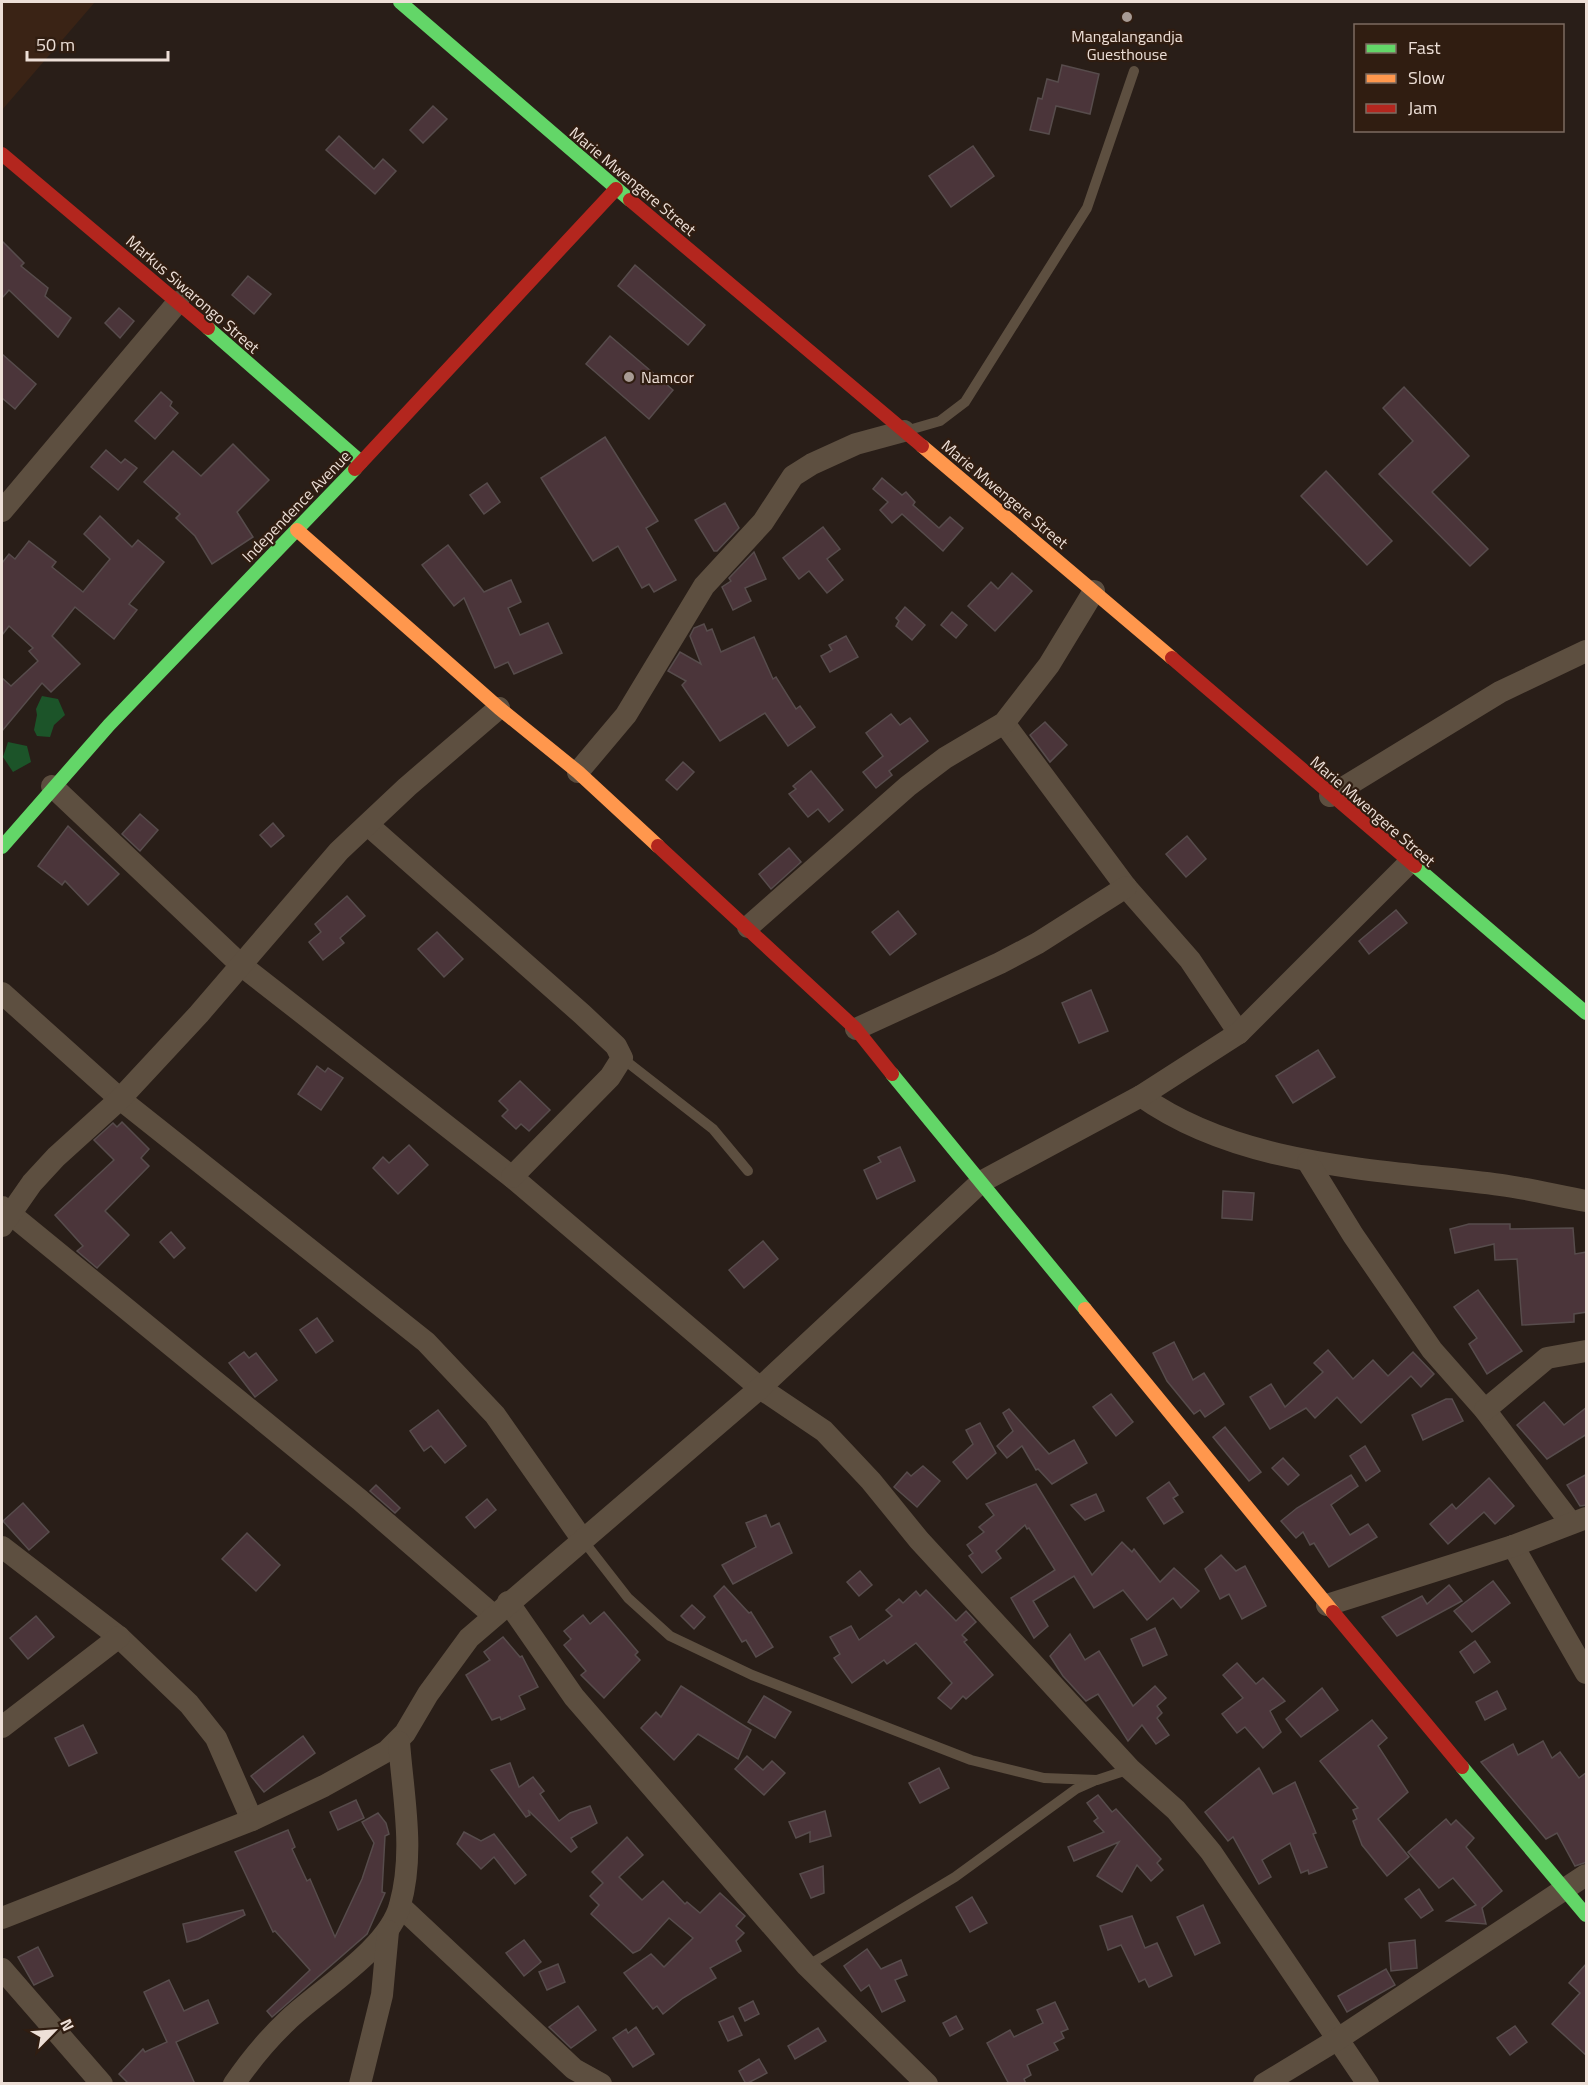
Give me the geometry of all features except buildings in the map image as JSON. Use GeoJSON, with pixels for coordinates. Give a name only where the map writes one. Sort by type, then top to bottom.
{"type":"FeatureCollection","features":[{"type":"Feature","properties":{"kind":"street","name":"Marie Mwengere Street"},"geometry":{"type":"LineString","coordinates":[[400,2],[616,189],[1094,591],[1330,796],[1587,1014]]}},
{"type":"Feature","properties":{"kind":"street","name":"Markus Siwarongo Street"},"geometry":{"type":"LineString","coordinates":[[2,154],[178,302],[361,462]]}},
{"type":"Feature","properties":{"kind":"street","name":"Independence Avenue"},"geometry":{"type":"LineString","coordinates":[[2,847],[52,786],[297,530],[616,189]]}},
{"type":"Feature","properties":{"kind":"street"},"geometry":{"type":"LineString","coordinates":[[2,511],[178,302]]}},
{"type":"Feature","properties":{"kind":"street"},"geometry":{"type":"LineString","coordinates":[[578,772],[626,715],[704,586],[763,522],[793,476],[812,464],[856,444],[904,431]]}},
{"type":"Feature","properties":{"kind":"street"},"geometry":{"type":"LineString","coordinates":[[297,530],[499,708],[578,772],[856,1029],[1327,1605],[1587,1915]]}},
{"type":"Feature","properties":{"kind":"street"},"geometry":{"type":"LineString","coordinates":[[748,927],[908,786],[945,758],[1004,723],[1049,665],[1094,591]]}},
{"type":"Feature","properties":{"kind":"street"},"geometry":{"type":"LineString","coordinates":[[1330,796],[1500,692],[1587,651]]}},
{"type":"Feature","properties":{"kind":"street"},"geometry":{"type":"LineString","coordinates":[[499,708],[407,787],[303,891],[242,965],[120,1099],[56,1157],[4,1216],[360,1500],[501,1609],[807,1966],[927,2084]]}},
{"type":"Feature","properties":{"kind":"street"},"geometry":{"type":"LineString","coordinates":[[1004,723],[1126,887],[1190,960],[1239,1033]]}},
{"type":"Feature","properties":{"kind":"street"},"geometry":{"type":"LineString","coordinates":[[52,786],[242,965],[512,1177],[760,1388],[824,1431],[872,1481],[919,1540],[1130,1769],[1176,1810],[1211,1852],[1368,2084]]}},
{"type":"Feature","properties":{"kind":"street"},"geometry":{"type":"LineString","coordinates":[[368,825],[582,1014],[616,1046],[622,1058],[610,1077],[512,1177]]}},
{"type":"Feature","properties":{"kind":"street"},"geometry":{"type":"LineString","coordinates":[[2,1918],[252,1820],[345,1776],[399,1742],[457,1654],[501,1609],[760,1388],[981,1182],[1141,1096],[1239,1033],[1409,863]]}},
{"type":"Feature","properties":{"kind":"street"},"geometry":{"type":"LineString","coordinates":[[856,1029],[1028,948],[1126,887]]}},
{"type":"Feature","properties":{"kind":"street"},"geometry":{"type":"LineString","coordinates":[[2,993],[120,1099],[426,1342],[495,1415],[582,1539]]}},
{"type":"Feature","properties":{"kind":"street"},"geometry":{"type":"LineString","coordinates":[[1141,1096],[1171,1117],[1191,1127],[1308,1162],[1504,1186],[1587,1201]]}},
{"type":"Feature","properties":{"kind":"street"},"geometry":{"type":"LineString","coordinates":[[1308,1162],[1353,1235],[1432,1350],[1579,1521],[1513,1546],[1327,1605]]}},
{"type":"Feature","properties":{"kind":"street"},"geometry":{"type":"LineString","coordinates":[[1485,1410],[1547,1358],[1587,1351]]}},
{"type":"Feature","properties":{"kind":"street"},"geometry":{"type":"LineString","coordinates":[[1513,1546],[1587,1673]]}},
{"type":"Feature","properties":{"kind":"street"},"geometry":{"type":"LineString","coordinates":[[2,1547],[119,1637],[189,1704],[216,1738],[252,1820]]}},
{"type":"Feature","properties":{"kind":"street"},"geometry":{"type":"LineString","coordinates":[[2,1727],[119,1637]]}},
{"type":"Feature","properties":{"kind":"street"},"geometry":{"type":"LineString","coordinates":[[234,2084],[286,2021],[350,1968],[388,1931],[400,1906],[407,1871],[399,1742]]}},
{"type":"Feature","properties":{"kind":"street"},"geometry":{"type":"LineString","coordinates":[[1264,2084],[1338,2039],[1587,1875]]}},
{"type":"Feature","properties":{"kind":"street"},"geometry":{"type":"LineString","coordinates":[[400,1906],[570,2076],[602,2084]]}},
{"type":"Feature","properties":{"kind":"street"},"geometry":{"type":"LineString","coordinates":[[360,2084],[382,1995],[388,1931]]}},
{"type":"Feature","properties":{"kind":"street"},"geometry":{"type":"LineString","coordinates":[[2,1969],[102,2084]]}},
{"type":"Feature","properties":{"kind":"lane"},"geometry":{"type":"LineString","coordinates":[[904,431],[940,421],[965,402],[1087,208],[1134,71]]}},
{"type":"Feature","properties":{"kind":"lane"},"geometry":{"type":"LineString","coordinates":[[622,1058],[714,1129],[748,1171]]}},
{"type":"Feature","properties":{"kind":"lane"},"geometry":{"type":"LineString","coordinates":[[582,1539],[628,1598],[670,1636],[742,1670],[971,1760],[1044,1778],[1097,1780]]}},
{"type":"Feature","properties":{"kind":"lane"},"geometry":{"type":"LineString","coordinates":[[807,1966],[955,1877],[1076,1789],[1130,1769]]}},
{"type":"Feature","properties":{"kind":"shaded area"},"geometry":{"type":"Polygon","coordinates":[[[2,2],[95,2],[2,110],[2,2]]]}},
{"type":"Feature","properties":{"kind":"green space"},"geometry":{"type":"Polygon","coordinates":[[[42,696],[58,699],[65,715],[54,725],[50,737],[37,736],[34,730],[36,709],[42,696]]]}},
{"type":"Feature","properties":{"kind":"green space"},"geometry":{"type":"Polygon","coordinates":[[[8,742],[27,746],[31,762],[13,772],[3,757],[8,742]]]}},
{"type":"Feature","properties":{"kind":"traffic: fast"},"geometry":{"type":"LineString","coordinates":[[400,2],[630,200]]}},
{"type":"Feature","properties":{"kind":"traffic: fast"},"geometry":{"type":"LineString","coordinates":[[208,328],[361,462]]}},
{"type":"Feature","properties":{"kind":"traffic: fast"},"geometry":{"type":"LineString","coordinates":[[2,847],[109,725],[355,469]]}},
{"type":"Feature","properties":{"kind":"traffic: fast"},"geometry":{"type":"LineString","coordinates":[[1415,866],[1586,1013]]}},
{"type":"Feature","properties":{"kind":"traffic: fast"},"geometry":{"type":"LineString","coordinates":[[892,1074],[1085,1309]]}},
{"type":"Feature","properties":{"kind":"traffic: fast"},"geometry":{"type":"LineString","coordinates":[[1462,1767],[1586,1915]]}},
{"type":"Feature","properties":{"kind":"traffic: slow"},"geometry":{"type":"LineString","coordinates":[[922,446],[1172,658]]}},
{"type":"Feature","properties":{"kind":"traffic: slow"},"geometry":{"type":"LineString","coordinates":[[297,530],[499,708],[578,772],[658,846]]}},
{"type":"Feature","properties":{"kind":"traffic: slow"},"geometry":{"type":"LineString","coordinates":[[1085,1309],[1333,1612]]}},
{"type":"Feature","properties":{"kind":"traffic: jam"},"geometry":{"type":"LineString","coordinates":[[2,154],[208,328]]}},
{"type":"Feature","properties":{"kind":"traffic: jam"},"geometry":{"type":"LineString","coordinates":[[355,469],[616,189]]}},
{"type":"Feature","properties":{"kind":"traffic: jam"},"geometry":{"type":"LineString","coordinates":[[630,200],[922,446]]}},
{"type":"Feature","properties":{"kind":"traffic: jam"},"geometry":{"type":"LineString","coordinates":[[1172,658],[1415,866]]}},
{"type":"Feature","properties":{"kind":"traffic: jam"},"geometry":{"type":"LineString","coordinates":[[658,846],[856,1029],[892,1074]]}},
{"type":"Feature","properties":{"kind":"traffic: jam"},"geometry":{"type":"LineString","coordinates":[[1333,1612],[1462,1767]]}},
{"type":"Feature","properties":{"kind":"place","name":"Mangalangandja Guesthouse"},"geometry":{"type":"Point","coordinates":[1127,17]}},
{"type":"Feature","properties":{"kind":"place","name":"Namcor"},"geometry":{"type":"Point","coordinates":[629,377]}}]}
